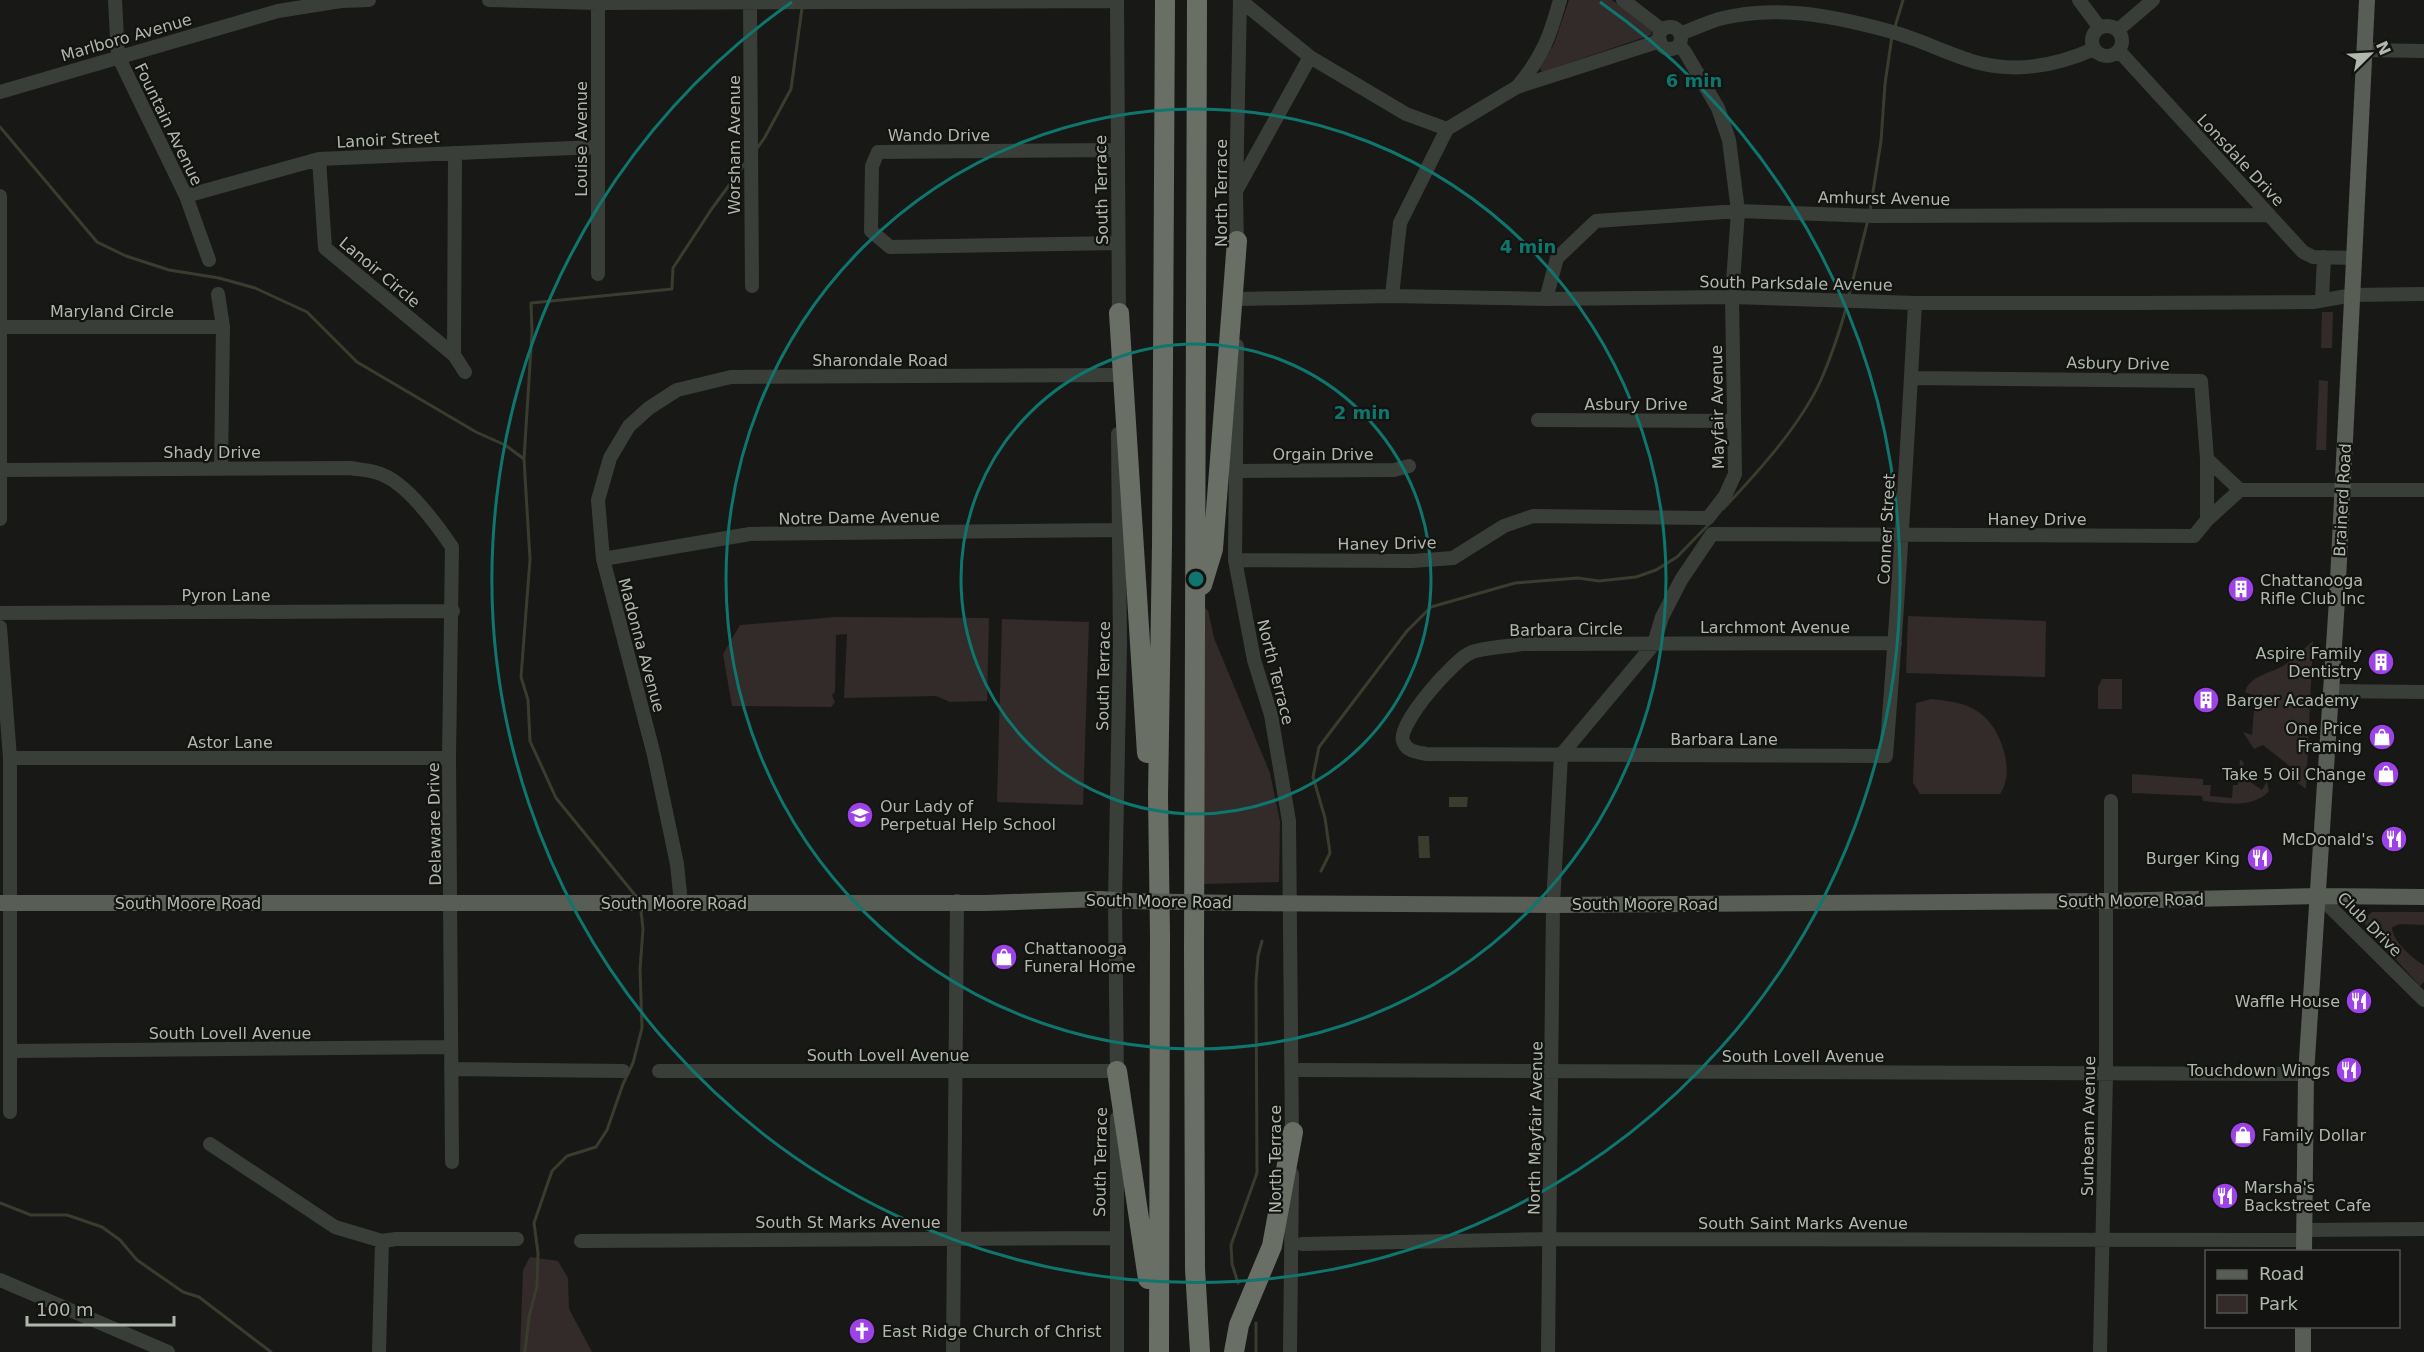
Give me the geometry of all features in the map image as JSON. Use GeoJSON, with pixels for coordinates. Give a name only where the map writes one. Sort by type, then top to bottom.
{"type":"FeatureCollection","features":[{"type":"Feature","properties":{"kind":"highway"},"geometry":{"type":"LineString","coordinates":[[1159,1352],[1161,935],[1158,796],[1165,215],[1165,0]]}},
{"type":"Feature","properties":{"kind":"highway"},"geometry":{"type":"LineString","coordinates":[[1197,0],[1194,949],[1195,1257],[1200,1352]]}},
{"type":"Feature","properties":{"kind":"highway"},"geometry":{"type":"LineString","coordinates":[[1196,608],[1213,549],[1237,241]]}},
{"type":"Feature","properties":{"kind":"highway"},"geometry":{"type":"LineString","coordinates":[[1119,313],[1148,774],[1158,796]]}},
{"type":"Feature","properties":{"kind":"highway"},"geometry":{"type":"LineString","coordinates":[[1117,1071],[1159,1352]]}},
{"type":"Feature","properties":{"kind":"highway"},"geometry":{"type":"LineString","coordinates":[[1234,1352],[1239,1324],[1272,1246],[1293,1132]]}},
{"type":"Feature","properties":{"kind":"main road","name":"Brainerd Road"},"geometry":{"type":"LineString","coordinates":[[2304,1240],[2306,1074],[2343,489],[2367,0]]}},
{"type":"Feature","properties":{"kind":"main road","name":"South Moore Road"},"geometry":{"type":"LineString","coordinates":[[6,903],[957,902],[1100,899],[1289,905],[1553,905],[2109,901],[2319,896],[2424,897]]}},
{"type":"Feature","properties":{"kind":"main road"},"geometry":{"type":"LineString","coordinates":[[2303,1328],[2303,1352]]}},
{"type":"Feature","properties":{"kind":"street","name":"Fountain Avenue"},"geometry":{"type":"LineString","coordinates":[[115,0],[118,56],[186,196],[209,260]]}},
{"type":"Feature","properties":{"kind":"street","name":"Marlboro Avenue"},"geometry":{"type":"LineString","coordinates":[[0,92],[278,11],[341,1],[369,0]]}},
{"type":"Feature","properties":{"kind":"street"},"geometry":{"type":"LineString","coordinates":[[489,0],[598,3],[1117,1]]}},
{"type":"Feature","properties":{"kind":"street"},"geometry":{"type":"LineString","coordinates":[[1240,0],[1310,57],[1406,114],[1447,129]]}},
{"type":"Feature","properties":{"kind":"street","name":"North Terrace"},"geometry":{"type":"LineString","coordinates":[[1240,0],[1236,192],[1238,298],[1235,560],[1254,660],[1271,715],[1289,821],[1293,1132],[1290,1352]]}},
{"type":"Feature","properties":{"kind":"street"},"geometry":{"type":"LineString","coordinates":[[1517,87],[1533,67],[1548,41],[1560,0]]}},
{"type":"Feature","properties":{"kind":"street"},"geometry":{"type":"LineString","coordinates":[[1623,0],[1661,36],[1668,49],[1679,40],[1719,19],[1789,11],[1826,16],[1894,32],[1979,63],[2004,67],[2033,68],[2072,59],[2094,49]]}},
{"type":"Feature","properties":{"kind":"street"},"geometry":{"type":"LineString","coordinates":[[2079,0],[2100,28]]}},
{"type":"Feature","properties":{"kind":"street"},"geometry":{"type":"LineString","coordinates":[[2118,30],[2153,0]]}},
{"type":"Feature","properties":{"kind":"street","name":"South Terrace"},"geometry":{"type":"LineString","coordinates":[[1117,1],[1118,530],[1123,901],[1117,1071],[1117,1352]]}},
{"type":"Feature","properties":{"kind":"street","name":"Louise Avenue"},"geometry":{"type":"LineString","coordinates":[[598,3],[598,274]]}},
{"type":"Feature","properties":{"kind":"street","name":"Worsham Avenue"},"geometry":{"type":"LineString","coordinates":[[750,3],[752,286]]}},
{"type":"Feature","properties":{"kind":"street"},"geometry":{"type":"LineString","coordinates":[[2109,26],[2118,30],[2123,43],[2119,51],[2106,56],[2094,49],[2092,40],[2100,28],[2109,26]]}},
{"type":"Feature","properties":{"kind":"street"},"geometry":{"type":"LineString","coordinates":[[1392,296],[1400,223],[1447,129],[1517,87],[1661,36]]}},
{"type":"Feature","properties":{"kind":"street","name":"Mayfair Avenue"},"geometry":{"type":"LineString","coordinates":[[1679,40],[1718,108],[1729,140],[1738,211],[1732,297],[1735,474],[1725,496],[1708,518]]}},
{"type":"Feature","properties":{"kind":"street"},"geometry":{"type":"LineString","coordinates":[[2365,50],[2424,51]]}},
{"type":"Feature","properties":{"kind":"street","name":"Lonsdale Drive"},"geometry":{"type":"LineString","coordinates":[[2119,51],[2303,252],[2313,256],[2355,258]]}},
{"type":"Feature","properties":{"kind":"street"},"geometry":{"type":"LineString","coordinates":[[1236,192],[1310,57]]}},
{"type":"Feature","properties":{"kind":"street","name":"Lanoir Street"},"geometry":{"type":"LineString","coordinates":[[186,196],[319,159],[597,147]]}},
{"type":"Feature","properties":{"kind":"street","name":"Wando Drive"},"geometry":{"type":"LineString","coordinates":[[1117,150],[878,152],[872,166],[871,231],[890,247],[1118,243]]}},
{"type":"Feature","properties":{"kind":"street"},"geometry":{"type":"LineString","coordinates":[[454,355],[455,153]]}},
{"type":"Feature","properties":{"kind":"street","name":"Lanoir Circle"},"geometry":{"type":"LineString","coordinates":[[319,159],[325,248],[454,355],[465,372]]}},
{"type":"Feature","properties":{"kind":"street"},"geometry":{"type":"LineString","coordinates":[[0,196],[0,519]]}},
{"type":"Feature","properties":{"kind":"street","name":"Amhurst Avenue"},"geometry":{"type":"LineString","coordinates":[[1546,299],[1557,258],[1596,221],[1738,211],[1868,216],[2269,215]]}},
{"type":"Feature","properties":{"kind":"street"},"geometry":{"type":"LineString","coordinates":[[2322,300],[2324,257]]}},
{"type":"Feature","properties":{"kind":"street"},"geometry":{"type":"LineString","coordinates":[[218,294],[223,327],[221,469]]}},
{"type":"Feature","properties":{"kind":"street","name":"South Parksdale Avenue"},"geometry":{"type":"LineString","coordinates":[[1238,298],[1732,297],[1915,303],[2322,300],[2353,295],[2424,294]]}},
{"type":"Feature","properties":{"kind":"street","name":"Conner Street"},"geometry":{"type":"LineString","coordinates":[[1886,756],[1903,535],[1915,303]]}},
{"type":"Feature","properties":{"kind":"street","name":"Maryland Circle"},"geometry":{"type":"LineString","coordinates":[[1,327],[223,327]]}},
{"type":"Feature","properties":{"kind":"street","name":"Sharondale Road"},"geometry":{"type":"LineString","coordinates":[[650,408],[677,390],[731,377],[1118,375]]}},
{"type":"Feature","properties":{"kind":"street","name":"Asbury Drive"},"geometry":{"type":"LineString","coordinates":[[1911,378],[2201,381],[2207,459]]}},
{"type":"Feature","properties":{"kind":"street","name":"Madonna Avenue"},"geometry":{"type":"LineString","coordinates":[[650,408],[629,426],[609,458],[598,500],[603,559],[654,755],[677,864],[681,903]]}},
{"type":"Feature","properties":{"kind":"street","name":"Asbury Drive"},"geometry":{"type":"LineString","coordinates":[[1538,420],[1733,421]]}},
{"type":"Feature","properties":{"kind":"street"},"geometry":{"type":"LineString","coordinates":[[2207,459],[2240,490],[2424,490]]}},
{"type":"Feature","properties":{"kind":"street"},"geometry":{"type":"LineString","coordinates":[[2207,459],[2207,520]]}},
{"type":"Feature","properties":{"kind":"street","name":"Orgain Drive"},"geometry":{"type":"LineString","coordinates":[[1236,471],[1394,470],[1409,466]]}},
{"type":"Feature","properties":{"kind":"street","name":"Shady Drive"},"geometry":{"type":"LineString","coordinates":[[1,470],[350,468],[384,475],[414,498]]}},
{"type":"Feature","properties":{"kind":"street","name":"Haney Drive"},"geometry":{"type":"LineString","coordinates":[[1712,534],[2194,536],[2207,520],[2240,490]]}},
{"type":"Feature","properties":{"kind":"street","name":"Delaware Drive"},"geometry":{"type":"LineString","coordinates":[[414,498],[437,524],[452,547],[450,758],[452,1162]]}},
{"type":"Feature","properties":{"kind":"street","name":"Haney Drive"},"geometry":{"type":"LineString","coordinates":[[1235,560],[1412,561],[1453,558],[1504,526],[1533,516],[1708,518]]}},
{"type":"Feature","properties":{"kind":"street"},"geometry":{"type":"LineString","coordinates":[[1553,905],[1561,755],[1654,644],[1662,617],[1681,580],[1712,534],[1708,518]]}},
{"type":"Feature","properties":{"kind":"street","name":"Notre Dame Avenue"},"geometry":{"type":"LineString","coordinates":[[603,559],[750,534],[1118,530]]}},
{"type":"Feature","properties":{"kind":"street","name":"Pyron Lane"},"geometry":{"type":"LineString","coordinates":[[0,613],[453,611]]}},
{"type":"Feature","properties":{"kind":"street"},"geometry":{"type":"LineString","coordinates":[[0,627],[10,758],[6,903],[10,1112]]}},
{"type":"Feature","properties":{"kind":"street","name":"Larchmont Avenue"},"geometry":{"type":"LineString","coordinates":[[1654,644],[1895,642]]}},
{"type":"Feature","properties":{"kind":"street","name":"Barbara Circle"},"geometry":{"type":"LineString","coordinates":[[1561,755],[1425,754],[1410,751],[1403,743],[1402,733],[1407,721],[1431,691],[1455,664],[1471,652],[1522,644],[1654,644]]}},
{"type":"Feature","properties":{"kind":"street"},"geometry":{"type":"LineString","coordinates":[[2331,691],[2424,692]]}},
{"type":"Feature","properties":{"kind":"street","name":"Barbara Lane"},"geometry":{"type":"LineString","coordinates":[[1561,755],[1886,756]]}},
{"type":"Feature","properties":{"kind":"street","name":"Astor Lane"},"geometry":{"type":"LineString","coordinates":[[10,758],[450,758]]}},
{"type":"Feature","properties":{"kind":"street","name":"Sunbeam Avenue"},"geometry":{"type":"LineString","coordinates":[[2100,1352],[2111,801]]}},
{"type":"Feature","properties":{"kind":"street","name":"Club Drive"},"geometry":{"type":"LineString","coordinates":[[2319,896],[2424,1000]]}},
{"type":"Feature","properties":{"kind":"street"},"geometry":{"type":"LineString","coordinates":[[953,1352],[957,902]]}},
{"type":"Feature","properties":{"kind":"street","name":"North Mayfair Avenue"},"geometry":{"type":"LineString","coordinates":[[1548,1352],[1553,1071],[1553,905]]}},
{"type":"Feature","properties":{"kind":"street","name":"South Lovell Avenue"},"geometry":{"type":"LineString","coordinates":[[9,1051],[451,1047]]}},
{"type":"Feature","properties":{"kind":"street"},"geometry":{"type":"LineString","coordinates":[[452,1070],[622,1071]]}},
{"type":"Feature","properties":{"kind":"street","name":"South Lovell Avenue"},"geometry":{"type":"LineString","coordinates":[[1300,1070],[2306,1074]]}},
{"type":"Feature","properties":{"kind":"street","name":"South Lovell Avenue"},"geometry":{"type":"LineString","coordinates":[[659,1071],[1117,1071]]}},
{"type":"Feature","properties":{"kind":"street"},"geometry":{"type":"LineString","coordinates":[[210,1144],[335,1227],[382,1241],[517,1239]]}},
{"type":"Feature","properties":{"kind":"street","name":"South Saint Marks Avenue"},"geometry":{"type":"LineString","coordinates":[[1302,1244],[1551,1239],[2304,1240],[2424,1229]]}},
{"type":"Feature","properties":{"kind":"street","name":"South St Marks Avenue"},"geometry":{"type":"LineString","coordinates":[[581,1241],[1116,1238]]}},
{"type":"Feature","properties":{"kind":"street"},"geometry":{"type":"LineString","coordinates":[[379,1352],[382,1241]]}},
{"type":"Feature","properties":{"kind":"street"},"geometry":{"type":"LineString","coordinates":[[0,1280],[168,1352]]}},
{"type":"Feature","properties":{"kind":"green space"},"geometry":{"type":"Polygon","coordinates":[[[1569,0],[1612,0],[1652,30],[1651,35],[1542,72],[1540,68],[1554,44],[1569,0]]]}},
{"type":"Feature","properties":{"kind":"green space"},"geometry":{"type":"Polygon","coordinates":[[[2322,312],[2333,312],[2332,348],[2321,348],[2322,312]]]}},
{"type":"Feature","properties":{"kind":"green space"},"geometry":{"type":"Polygon","coordinates":[[[2319,380],[2328,381],[2326,450],[2316,450],[2319,380]]]}},
{"type":"Feature","properties":{"kind":"green space"},"geometry":{"type":"Polygon","coordinates":[[[1203,607],[1208,610],[1214,638],[1270,773],[1280,822],[1279,882],[1201,884],[1203,607]]]}},
{"type":"Feature","properties":{"kind":"green space"},"geometry":{"type":"Polygon","coordinates":[[[1908,616],[2046,621],[2045,677],[1906,673],[1908,616]]]}},
{"type":"Feature","properties":{"kind":"green space"},"geometry":{"type":"Polygon","coordinates":[[[836,617],[989,618],[987,701],[950,702],[936,696],[844,698],[847,634],[836,635],[835,692],[832,695],[835,702],[831,707],[732,706],[723,654],[740,625],[836,617]]]}},
{"type":"Feature","properties":{"kind":"green space"},"geometry":{"type":"Polygon","coordinates":[[[1002,619],[1089,622],[1083,805],[997,802],[1002,619]]]}},
{"type":"Feature","properties":{"kind":"green space"},"geometry":{"type":"Polygon","coordinates":[[[2313,641],[2306,789],[2291,778],[2297,772],[2263,745],[2254,749],[2243,732],[2252,735],[2255,696],[2245,692],[2247,687],[2261,676],[2287,663],[2313,641]]]}},
{"type":"Feature","properties":{"kind":"green space"},"geometry":{"type":"Polygon","coordinates":[[[2102,679],[2122,679],[2122,709],[2098,709],[2098,687],[2102,679]]]}},
{"type":"Feature","properties":{"kind":"green space"},"geometry":{"type":"Polygon","coordinates":[[[1931,699],[1968,706],[1988,720],[2000,739],[2006,763],[2005,785],[2000,794],[1920,794],[1913,783],[1916,703],[1931,699]]]}},
{"type":"Feature","properties":{"kind":"green space"},"geometry":{"type":"Polygon","coordinates":[[[2240,759],[2244,763],[2240,775],[2262,790],[2267,781],[2269,791],[2262,797],[2247,803],[2203,801],[2202,796],[2132,793],[2132,774],[2203,779],[2203,785],[2211,785],[2210,796],[2232,798],[2233,785],[2238,785],[2240,759]]]}},
{"type":"Feature","properties":{"kind":"green space"},"geometry":{"type":"Polygon","coordinates":[[[2372,912],[2424,912],[2424,925],[2400,924],[2392,927],[2399,944],[2424,965],[2424,982],[2420,986],[2366,927],[2364,919],[2372,912]]]}},
{"type":"Feature","properties":{"kind":"green space"},"geometry":{"type":"Polygon","coordinates":[[[530,1257],[558,1261],[568,1278],[569,1309],[592,1352],[520,1352],[523,1270],[530,1257]]]}},
{"type":"Feature","properties":{"kind":"shaded area"},"geometry":{"type":"Polygon","coordinates":[[[1449,797],[1468,797],[1467,807],[1449,807],[1449,797]]]}},
{"type":"Feature","properties":{"kind":"shaded area"},"geometry":{"type":"Polygon","coordinates":[[[1418,836],[1429,836],[1430,858],[1419,858],[1418,836]]]}},
{"type":"Feature","properties":{"kind":"waterway"},"geometry":{"type":"LineString","coordinates":[[1894,30],[1903,0]]}},
{"type":"Feature","properties":{"kind":"waterway"},"geometry":{"type":"LineString","coordinates":[[756,150],[791,89],[802,8]]}},
{"type":"Feature","properties":{"kind":"waterway"},"geometry":{"type":"LineString","coordinates":[[1870,211],[1881,141],[1885,84],[1892,36]]}},
{"type":"Feature","properties":{"kind":"waterway"},"geometry":{"type":"LineString","coordinates":[[0,127],[97,242],[126,256],[169,270],[219,278],[255,288],[307,312],[357,362],[476,432],[505,445],[524,459]]}},
{"type":"Feature","properties":{"kind":"waterway"},"geometry":{"type":"LineString","coordinates":[[635,895],[556,798],[530,741],[528,700],[521,677],[530,559],[524,459],[532,332],[531,303],[672,289],[673,268],[746,162]]}},
{"type":"Feature","properties":{"kind":"waterway"},"geometry":{"type":"LineString","coordinates":[[1849,295],[1868,220]]}},
{"type":"Feature","properties":{"kind":"waterway"},"geometry":{"type":"LineString","coordinates":[[1723,509],[1777,448],[1802,414],[1829,361],[1847,305]]}},
{"type":"Feature","properties":{"kind":"waterway"},"geometry":{"type":"LineString","coordinates":[[1321,871],[1330,853],[1325,818],[1313,777],[1319,747],[1407,631],[1431,607],[1515,583],[1578,578],[1599,581],[1636,577],[1656,570],[1677,557],[1710,523]]}},
{"type":"Feature","properties":{"kind":"waterway"},"geometry":{"type":"LineString","coordinates":[[525,1352],[529,1317],[537,1286],[538,1253],[534,1223],[552,1171],[567,1156],[596,1147],[607,1130],[633,1063],[642,1028],[640,969],[643,929],[641,911]]}},
{"type":"Feature","properties":{"kind":"waterway"},"geometry":{"type":"LineString","coordinates":[[1238,1283],[1232,1264],[1231,1245],[1257,1173],[1256,982],[1262,941]]}},
{"type":"Feature","properties":{"kind":"waterway"},"geometry":{"type":"LineString","coordinates":[[0,1203],[31,1215],[67,1215],[102,1227],[120,1240],[137,1260],[183,1292],[199,1297],[271,1352]]}},
{"type":"Feature","properties":{"kind":"waterway"},"geometry":{"type":"LineString","coordinates":[[1256,1323],[1256,1352]]}},
{"type":"Feature","properties":{"kind":"place","name":"Chattanooga Rifle Club Inc"},"geometry":{"type":"Point","coordinates":[2241,589]}},
{"type":"Feature","properties":{"kind":"place","name":"Aspire Family Dentistry"},"geometry":{"type":"Point","coordinates":[2381,662]}},
{"type":"Feature","properties":{"kind":"place","name":"Barger Academy"},"geometry":{"type":"Point","coordinates":[2206,700]}},
{"type":"Feature","properties":{"kind":"place","name":"One Price Framing"},"geometry":{"type":"Point","coordinates":[2382,737]}},
{"type":"Feature","properties":{"kind":"place","name":"Take 5 Oil Change"},"geometry":{"type":"Point","coordinates":[2386,774]}},
{"type":"Feature","properties":{"kind":"place","name":"Our Lady of Perpetual Help School"},"geometry":{"type":"Point","coordinates":[860,815]}},
{"type":"Feature","properties":{"kind":"place","name":"McDonald's"},"geometry":{"type":"Point","coordinates":[2394,839]}},
{"type":"Feature","properties":{"kind":"place","name":"Burger King"},"geometry":{"type":"Point","coordinates":[2260,858]}},
{"type":"Feature","properties":{"kind":"place","name":"Chattanooga Funeral Home"},"geometry":{"type":"Point","coordinates":[1004,957]}},
{"type":"Feature","properties":{"kind":"place","name":"Waffle House"},"geometry":{"type":"Point","coordinates":[2359,1001]}},
{"type":"Feature","properties":{"kind":"place","name":"Touchdown Wings"},"geometry":{"type":"Point","coordinates":[2349,1070]}},
{"type":"Feature","properties":{"kind":"place","name":"Family Dollar"},"geometry":{"type":"Point","coordinates":[2243,1135]}},
{"type":"Feature","properties":{"kind":"place","name":"Marsha's Backstreet Cafe"},"geometry":{"type":"Point","coordinates":[2225,1196]}},
{"type":"Feature","properties":{"kind":"place","name":"East Ridge Church of Christ"},"geometry":{"type":"Point","coordinates":[862,1331]}}]}
